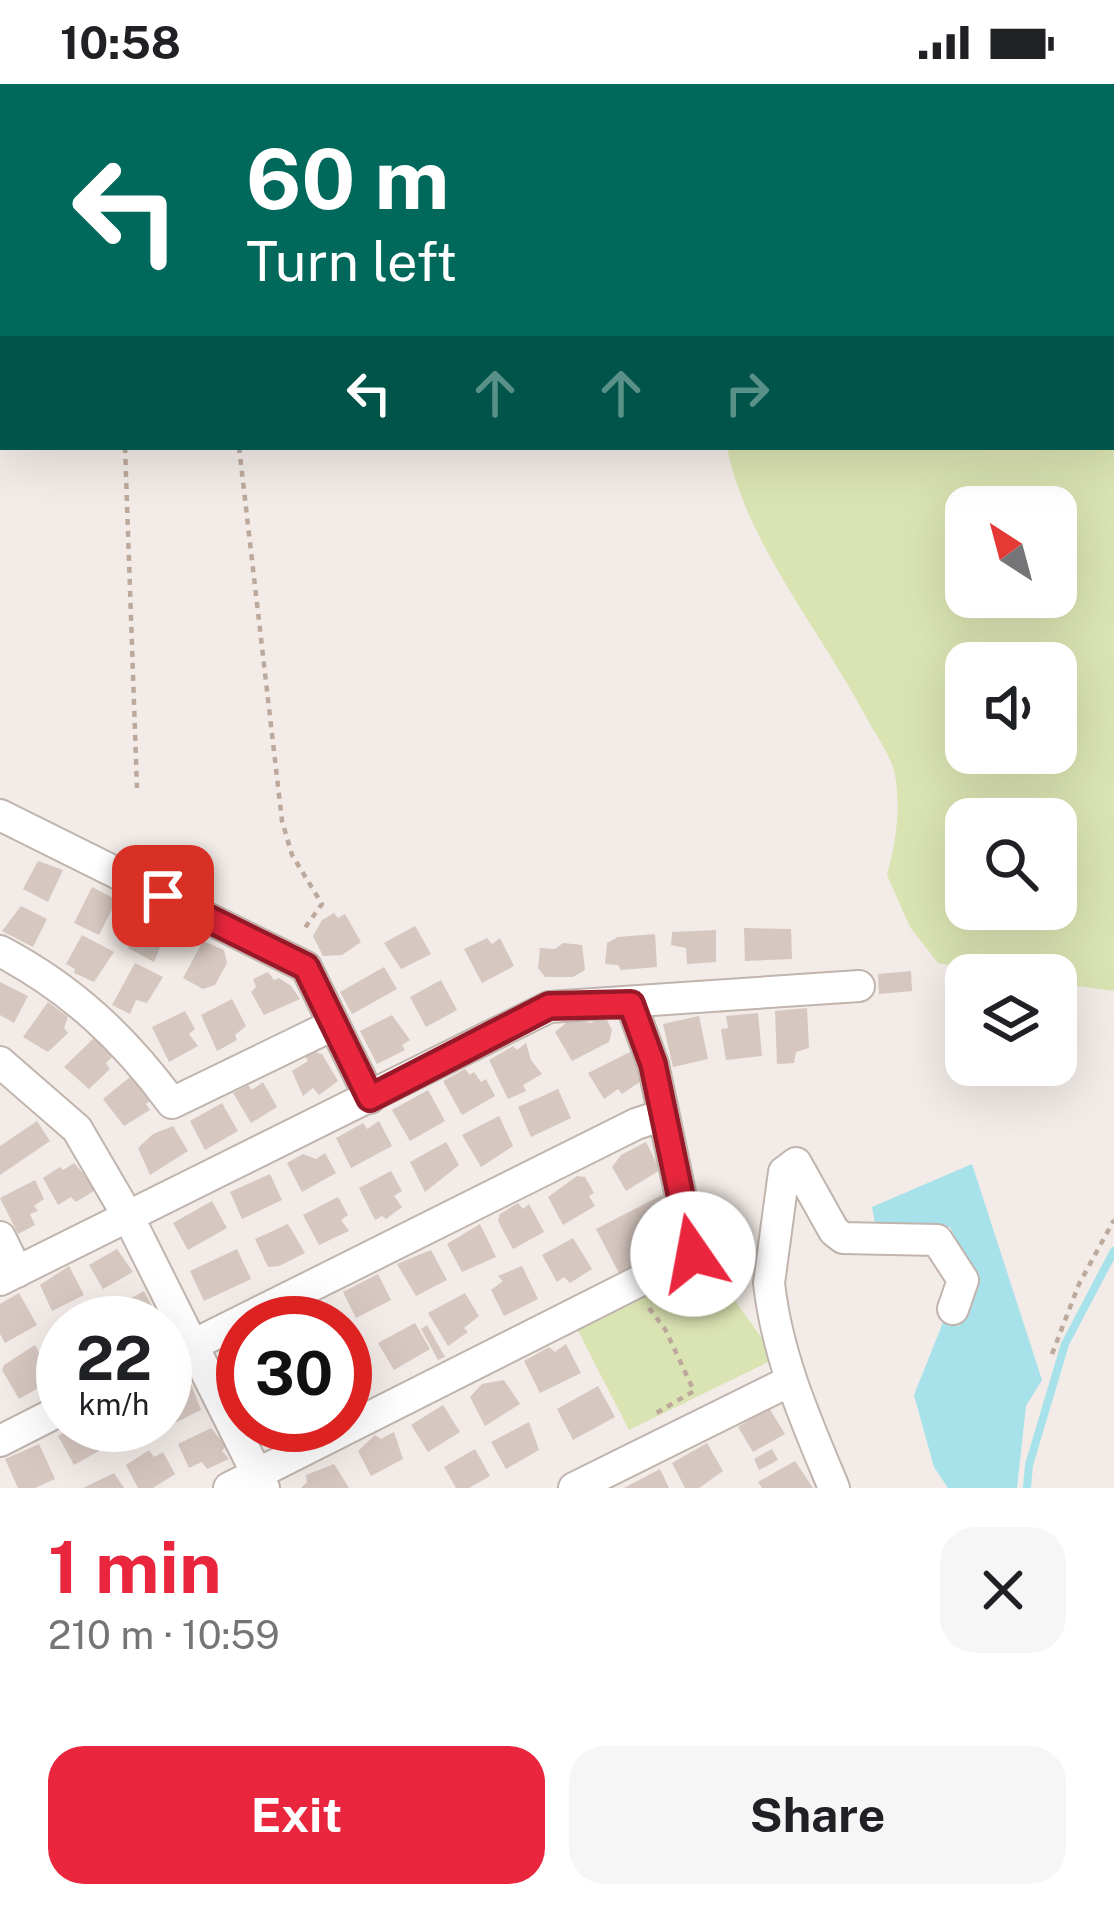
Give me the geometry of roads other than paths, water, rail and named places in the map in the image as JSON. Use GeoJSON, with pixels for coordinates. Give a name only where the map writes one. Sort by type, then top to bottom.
{"type":"FeatureCollection","features":[{"type":"Feature","properties":{"kind":"street"},"geometry":{"type":"LineString","coordinates":[[0,815],[306,967],[370,1098]]}},
{"type":"Feature","properties":{"kind":"street"},"geometry":{"type":"LineString","coordinates":[[0,951],[59,985],[111,1028],[172,1103],[333,1025]]}},
{"type":"Feature","properties":{"kind":"street"},"geometry":{"type":"LineString","coordinates":[[0,1237],[8,1276],[549,1006],[859,986]]}},
{"type":"Feature","properties":{"kind":"street"},"geometry":{"type":"LineString","coordinates":[[229,1488],[261,1481],[693,1254],[653,1064],[631,1004]]}},
{"type":"Feature","properties":{"kind":"street"},"geometry":{"type":"LineString","coordinates":[[0,1062],[76,1129],[129,1217],[158,1296]]}},
{"type":"Feature","properties":{"kind":"street"},"geometry":{"type":"LineString","coordinates":[[192,1346],[636,1124],[664,1115]]}},
{"type":"Feature","properties":{"kind":"street"},"geometry":{"type":"LineString","coordinates":[[835,1488],[790,1381],[769,1282],[784,1172],[796,1163],[834,1231],[843,1238],[938,1240],[963,1280],[953,1310]]}},
{"type":"Feature","properties":{"kind":"street"},"geometry":{"type":"LineString","coordinates":[[192,1372],[261,1481]]}},
{"type":"Feature","properties":{"kind":"street"},"geometry":{"type":"LineString","coordinates":[[574,1488],[790,1381]]}},
{"type":"Feature","properties":{"kind":"street"},"geometry":{"type":"LineString","coordinates":[[0,1441],[36,1423]]}},
{"type":"Feature","properties":{"kind":"water"},"geometry":{"type":"Polygon","coordinates":[[[972,1164],[1042,1380],[1026,1406],[1017,1488],[948,1488],[934,1467],[914,1395],[944,1320],[959,1326],[977,1283],[950,1227],[875,1223],[872,1207],[972,1164]]]}},
{"type":"Feature","properties":{"kind":"waterway"},"geometry":{"type":"LineString","coordinates":[[1027,1488],[1029,1465],[1065,1344],[1114,1251]]}}]}
